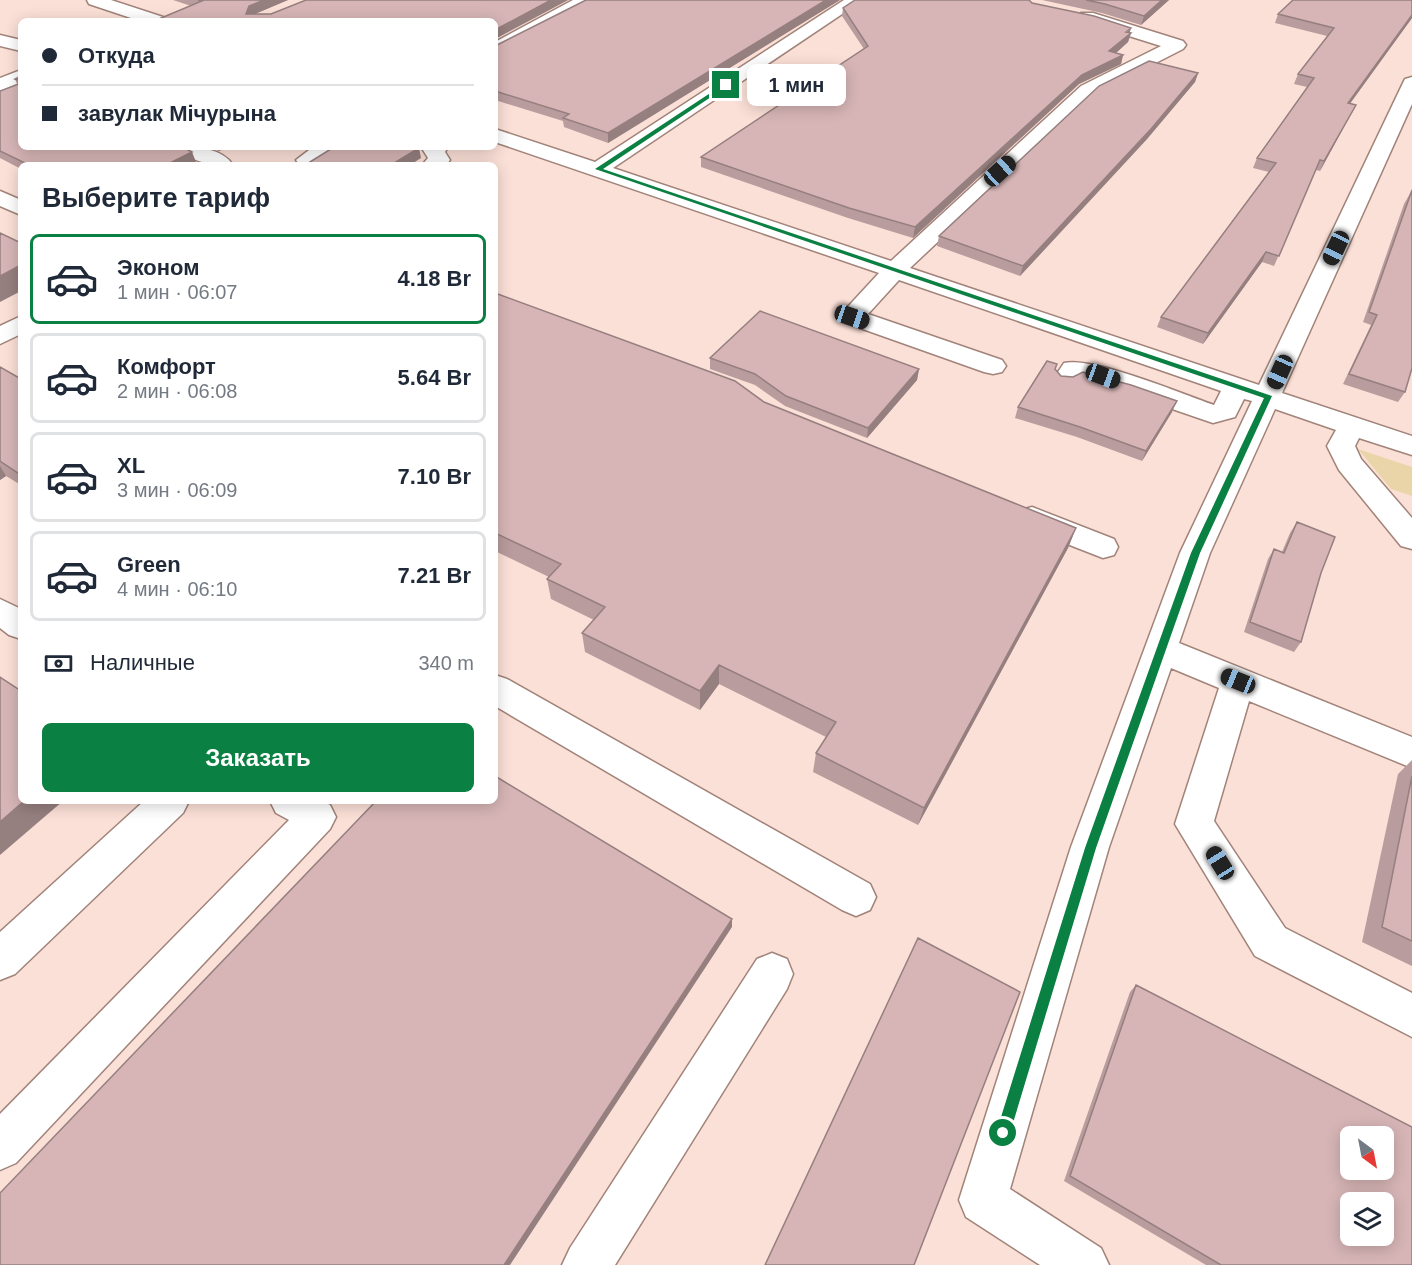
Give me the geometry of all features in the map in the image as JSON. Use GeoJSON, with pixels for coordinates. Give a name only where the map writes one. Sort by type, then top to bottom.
{"type":"FeatureCollection","features":[{"type":"Feature","properties":{"kind":"street"},"geometry":{"type":"LineString","coordinates":[[95,0],[148,18]]}},
{"type":"Feature","properties":{"kind":"street"},"geometry":{"type":"LineString","coordinates":[[498,47],[585,0]]}},
{"type":"Feature","properties":{"kind":"street"},"geometry":{"type":"LineString","coordinates":[[598,169],[855,0]]}},
{"type":"Feature","properties":{"kind":"street"},"geometry":{"type":"LineString","coordinates":[[993,366],[852,317],[912,252],[1088,90],[1178,45],[1066,12]]}},
{"type":"Feature","properties":{"kind":"street"},"geometry":{"type":"LineString","coordinates":[[0,40],[18,45]]}},
{"type":"Feature","properties":{"kind":"street"},"geometry":{"type":"LineString","coordinates":[[1084,1265],[983,1200],[1090,848],[1195,553],[1412,83]]}},
{"type":"Feature","properties":{"kind":"street"},"geometry":{"type":"LineString","coordinates":[[498,136],[1412,446]]}},
{"type":"Feature","properties":{"kind":"street"},"geometry":{"type":"LineString","coordinates":[[195,150],[217,162]]}},
{"type":"Feature","properties":{"kind":"street"},"geometry":{"type":"LineString","coordinates":[[306,160],[323,150]]}},
{"type":"Feature","properties":{"kind":"street"},"geometry":{"type":"LineString","coordinates":[[434,150],[440,160],[437,162]]}},
{"type":"Feature","properties":{"kind":"street"},"geometry":{"type":"LineString","coordinates":[[0,198],[18,207]]}},
{"type":"Feature","properties":{"kind":"street"},"geometry":{"type":"LineString","coordinates":[[0,336],[18,326]]}},
{"type":"Feature","properties":{"kind":"street"},"geometry":{"type":"LineString","coordinates":[[1067,378],[1073,369],[1085,370],[1154,400],[1213,414],[1224,411],[1238,386]]}},
{"type":"Feature","properties":{"kind":"street"},"geometry":{"type":"LineString","coordinates":[[1352,425],[1341,447],[1349,463],[1412,538]]}},
{"type":"Feature","properties":{"kind":"street"},"geometry":{"type":"LineString","coordinates":[[1005,507],[1103,547]]}},
{"type":"Feature","properties":{"kind":"street"},"geometry":{"type":"LineString","coordinates":[[0,611],[18,624]]}},
{"type":"Feature","properties":{"kind":"street"},"geometry":{"type":"LineString","coordinates":[[1161,650],[1412,753]]}},
{"type":"Feature","properties":{"kind":"street"},"geometry":{"type":"LineString","coordinates":[[1238,681],[1194,824],[1270,942],[1412,1016]]}},
{"type":"Feature","properties":{"kind":"street"},"geometry":{"type":"LineString","coordinates":[[498,691],[856,897]]}},
{"type":"Feature","properties":{"kind":"street"},"geometry":{"type":"LineString","coordinates":[[0,960],[167,804]]}},
{"type":"Feature","properties":{"kind":"street"},"geometry":{"type":"LineString","coordinates":[[0,1147],[317,817],[294,804]]}},
{"type":"Feature","properties":{"kind":"street"},"geometry":{"type":"LineString","coordinates":[[587,1265],[772,974]]}},
{"type":"Feature","properties":{"kind":"shaded area"},"geometry":{"type":"Polygon","coordinates":[[[1358,449],[1412,467],[1412,496],[1391,489],[1358,449]]]}},
{"type":"Feature","properties":{"kind":"building"},"geometry":{"type":"Polygon","coordinates":[[[198,0],[264,0],[249,6],[246,14],[271,14],[306,0],[551,0],[498,28],[498,18],[161,18],[202,1],[198,0]]]}},
{"type":"Feature","properties":{"kind":"building"},"geometry":{"type":"Polygon","coordinates":[[[586,0],[826,0],[608,133],[563,118],[569,114],[498,92],[498,44],[586,0]]]}},
{"type":"Feature","properties":{"kind":"building"},"geometry":{"type":"Polygon","coordinates":[[[855,0],[1029,0],[1032,3],[1094,16],[1131,28],[1126,32],[1131,33],[1109,51],[1123,55],[1082,75],[915,227],[849,208],[701,157],[868,46],[843,8],[855,0]]]}},
{"type":"Feature","properties":{"kind":"building"},"geometry":{"type":"Polygon","coordinates":[[[1086,0],[1162,0],[1144,16],[1086,0]]]}},
{"type":"Feature","properties":{"kind":"building"},"geometry":{"type":"Polygon","coordinates":[[[1293,0],[1412,0],[1412,15],[1348,103],[1356,105],[1324,161],[1320,160],[1279,256],[1266,252],[1208,333],[1161,317],[1276,163],[1257,158],[1314,78],[1298,74],[1334,28],[1278,14],[1293,0]]]}},
{"type":"Feature","properties":{"kind":"building"},"geometry":{"type":"Polygon","coordinates":[[[1149,61],[1198,73],[1151,129],[1023,266],[939,236],[1099,86],[1149,61]]]}},
{"type":"Feature","properties":{"kind":"building"},"geometry":{"type":"Polygon","coordinates":[[[18,84],[18,150],[188,150],[192,152],[172,162],[23,162],[0,151],[0,91],[18,84]]]}},
{"type":"Feature","properties":{"kind":"building"},"geometry":{"type":"Polygon","coordinates":[[[329,150],[416,150],[396,162],[310,162],[329,150]]]}},
{"type":"Feature","properties":{"kind":"building"},"geometry":{"type":"Polygon","coordinates":[[[1412,190],[1412,368],[1405,392],[1349,374],[1377,315],[1369,312],[1412,190]]]}},
{"type":"Feature","properties":{"kind":"building"},"geometry":{"type":"Polygon","coordinates":[[[0,233],[18,242],[18,267],[0,276],[0,233]]]}},
{"type":"Feature","properties":{"kind":"building"},"geometry":{"type":"Polygon","coordinates":[[[498,294],[735,381],[764,402],[1076,528],[924,808],[816,753],[836,722],[719,665],[700,691],[582,633],[605,607],[547,579],[561,564],[498,534],[498,294]]]}},
{"type":"Feature","properties":{"kind":"building"},"geometry":{"type":"Polygon","coordinates":[[[760,311],[919,369],[868,428],[786,396],[755,374],[710,358],[760,311]]]}},
{"type":"Feature","properties":{"kind":"building"},"geometry":{"type":"Polygon","coordinates":[[[1047,361],[1057,364],[1055,369],[1061,376],[1073,377],[1083,372],[1177,401],[1146,451],[1018,407],[1047,361]]]}},
{"type":"Feature","properties":{"kind":"building"},"geometry":{"type":"Polygon","coordinates":[[[0,367],[18,377],[18,473],[0,461],[0,367]]]}},
{"type":"Feature","properties":{"kind":"building"},"geometry":{"type":"Polygon","coordinates":[[[1297,522],[1335,537],[1321,573],[1301,642],[1250,622],[1274,549],[1284,553],[1297,522]]]}},
{"type":"Feature","properties":{"kind":"building"},"geometry":{"type":"Polygon","coordinates":[[[0,677],[18,689],[18,804],[21,804],[0,822],[0,677]]]}},
{"type":"Feature","properties":{"kind":"building"},"geometry":{"type":"Polygon","coordinates":[[[1412,776],[1412,941],[1382,927],[1412,776]]]}},
{"type":"Feature","properties":{"kind":"building"},"geometry":{"type":"Polygon","coordinates":[[[498,778],[732,919],[504,1265],[0,1265],[0,1193],[373,804],[498,804],[498,778]]]}},
{"type":"Feature","properties":{"kind":"building"},"geometry":{"type":"Polygon","coordinates":[[[918,938],[1020,992],[914,1265],[765,1265],[918,938]]]}},
{"type":"Feature","properties":{"kind":"building"},"geometry":{"type":"Polygon","coordinates":[[[1136,985],[1412,1127],[1412,1265],[1221,1265],[1070,1176],[1136,985]]]}},
{"type":"Feature","properties":{"kind":"route"},"geometry":{"type":"LineString","coordinates":[[726,85],[598,169],[1268,396],[1195,553],[1090,848],[1003,1133]]}}]}
